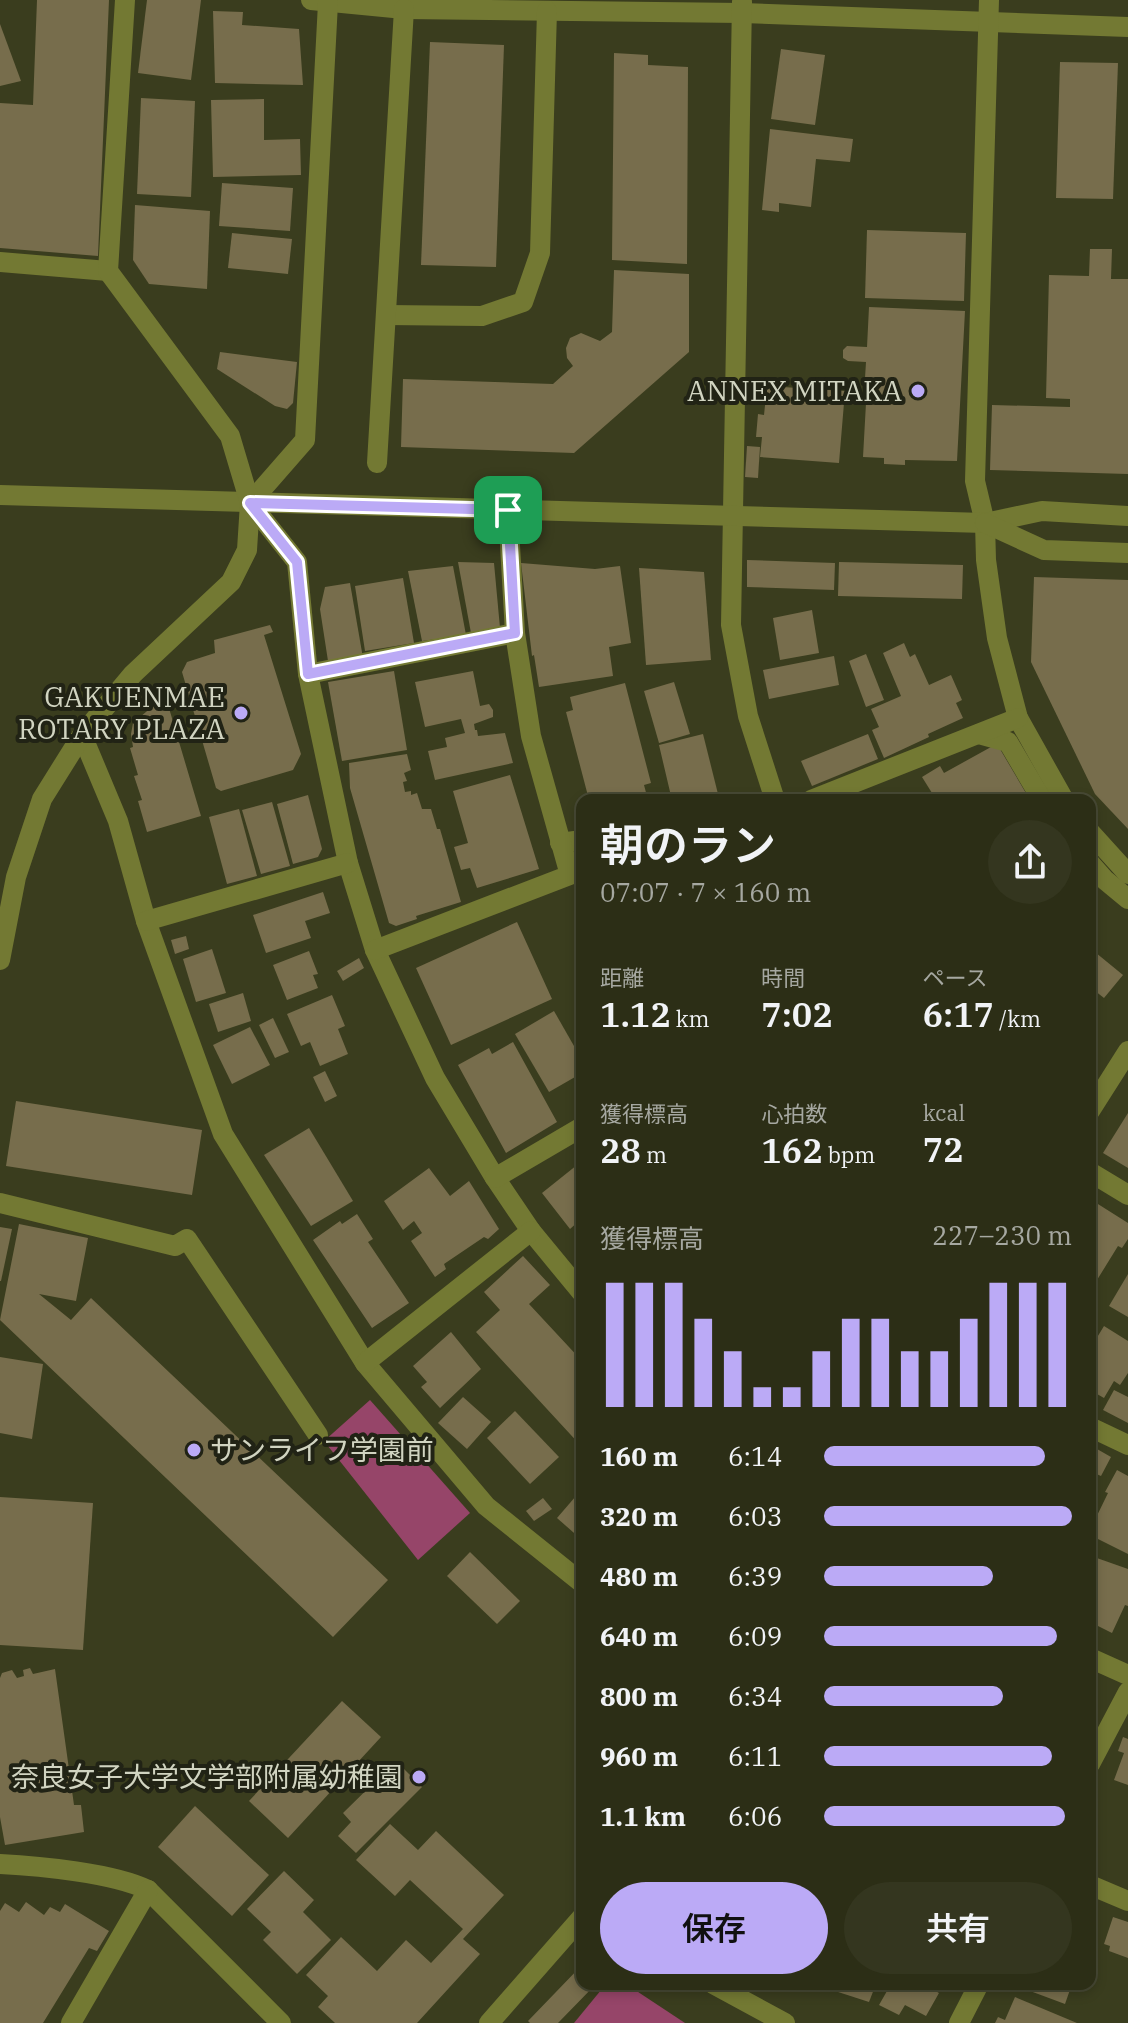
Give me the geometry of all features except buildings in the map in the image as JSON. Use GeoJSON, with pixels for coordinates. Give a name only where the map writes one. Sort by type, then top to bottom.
{"type":"FeatureCollection","features":[{"type":"Feature","properties":{"kind":"street"},"geometry":{"type":"LineString","coordinates":[[0,960],[16,877],[42,799],[82,735],[133,674],[231,582],[247,550],[250,503],[230,436],[108,271],[125,0]]}},
{"type":"Feature","properties":{"kind":"street"},"geometry":{"type":"LineString","coordinates":[[989,0],[975,481],[985,523],[986,560],[997,638],[1018,718],[1061,794]]}},
{"type":"Feature","properties":{"kind":"street"},"geometry":{"type":"LineString","coordinates":[[250,503],[305,440],[319,1],[404,9],[547,11],[742,7],[1128,27]]}},
{"type":"Feature","properties":{"kind":"street"},"geometry":{"type":"LineString","coordinates":[[742,7],[731,625],[748,716],[773,794]]}},
{"type":"Feature","properties":{"kind":"street"},"geometry":{"type":"LineString","coordinates":[[377,463],[404,9]]}},
{"type":"Feature","properties":{"kind":"street"},"geometry":{"type":"LineString","coordinates":[[386,315],[482,316],[523,302],[540,253],[547,11]]}},
{"type":"Feature","properties":{"kind":"street"},"geometry":{"type":"LineString","coordinates":[[0,262],[108,271]]}},
{"type":"Feature","properties":{"kind":"street"},"geometry":{"type":"LineString","coordinates":[[0,495],[985,523],[1042,511],[1128,516]]}},
{"type":"Feature","properties":{"kind":"street"},"geometry":{"type":"LineString","coordinates":[[250,503],[297,562],[308,674],[348,863],[375,950],[435,1078],[495,1178],[531,1231],[576,1286]]}},
{"type":"Feature","properties":{"kind":"street"},"geometry":{"type":"LineString","coordinates":[[375,950],[570,875],[531,736],[515,633],[508,510]]}},
{"type":"Feature","properties":{"kind":"street"},"geometry":{"type":"LineString","coordinates":[[985,523],[1044,550],[1128,553]]}},
{"type":"Feature","properties":{"kind":"street"},"geometry":{"type":"LineString","coordinates":[[308,674],[515,633]]}},
{"type":"Feature","properties":{"kind":"street"},"geometry":{"type":"LineString","coordinates":[[826,794],[1018,718]]}},
{"type":"Feature","properties":{"kind":"street"},"geometry":{"type":"LineString","coordinates":[[979,734],[1008,742],[1038,794]]}},
{"type":"Feature","properties":{"kind":"street"},"geometry":{"type":"LineString","coordinates":[[82,735],[118,821],[146,921],[223,1134],[365,1363],[486,1506],[576,1578]]}},
{"type":"Feature","properties":{"kind":"street"},"geometry":{"type":"LineString","coordinates":[[1096,839],[1128,874]]}},
{"type":"Feature","properties":{"kind":"street"},"geometry":{"type":"LineString","coordinates":[[560,843],[576,841]]}},
{"type":"Feature","properties":{"kind":"street"},"geometry":{"type":"LineString","coordinates":[[146,921],[348,863]]}},
{"type":"Feature","properties":{"kind":"street"},"geometry":{"type":"LineString","coordinates":[[1096,870],[1128,899]]}},
{"type":"Feature","properties":{"kind":"street"},"geometry":{"type":"LineString","coordinates":[[1096,1102],[1128,1051]]}},
{"type":"Feature","properties":{"kind":"street"},"geometry":{"type":"LineString","coordinates":[[495,1178],[576,1131]]}},
{"type":"Feature","properties":{"kind":"street"},"geometry":{"type":"LineString","coordinates":[[1096,1176],[1128,1195]]}},
{"type":"Feature","properties":{"kind":"street"},"geometry":{"type":"LineString","coordinates":[[0,1203],[175,1246],[187,1239],[318,1435]]}},
{"type":"Feature","properties":{"kind":"street"},"geometry":{"type":"LineString","coordinates":[[365,1363],[531,1231]]}},
{"type":"Feature","properties":{"kind":"street"},"geometry":{"type":"LineString","coordinates":[[1096,1430],[1128,1445]]}},
{"type":"Feature","properties":{"kind":"street"},"geometry":{"type":"LineString","coordinates":[[1096,1661],[1128,1675]]}},
{"type":"Feature","properties":{"kind":"street"},"geometry":{"type":"LineString","coordinates":[[1096,1753],[1128,1692]]}},
{"type":"Feature","properties":{"kind":"street"},"geometry":{"type":"LineString","coordinates":[[0,1864],[129,1881],[148,1890],[281,2023]]}},
{"type":"Feature","properties":{"kind":"street"},"geometry":{"type":"LineString","coordinates":[[1096,1888],[1128,1901]]}},
{"type":"Feature","properties":{"kind":"street"},"geometry":{"type":"LineString","coordinates":[[71,2023],[148,1890]]}},
{"type":"Feature","properties":{"kind":"street"},"geometry":{"type":"LineString","coordinates":[[489,2023],[576,1924]]}},
{"type":"Feature","properties":{"kind":"street"},"geometry":{"type":"LineString","coordinates":[[724,1990],[785,2023]]}},
{"type":"Feature","properties":{"kind":"street"},"geometry":{"type":"LineString","coordinates":[[959,2023],[976,1990]]}},
{"type":"Feature","properties":{"kind":"shaded area"},"geometry":{"type":"Polygon","coordinates":[[[370,1400],[470,1513],[418,1560],[324,1441],[370,1400]]]}},
{"type":"Feature","properties":{"kind":"shaded area"},"geometry":{"type":"Polygon","coordinates":[[[601,1990],[635,1990],[685,2023],[574,2023],[601,1990]]]}},
{"type":"Feature","properties":{"kind":"place","name":"ANNEX MITAKA"},"geometry":{"type":"Point","coordinates":[918,391]}},
{"type":"Feature","properties":{"kind":"place","name":"GAKUENMAE ROTARY PLAZA"},"geometry":{"type":"Point","coordinates":[241,713]}},
{"type":"Feature","properties":{"kind":"place","name":"サンライフ学園前"},"geometry":{"type":"Point","coordinates":[194,1450]}},
{"type":"Feature","properties":{"kind":"place","name":"奈良女子大学文学部附属幼稚園"},"geometry":{"type":"Point","coordinates":[419,1777]}},
{"type":"Feature","properties":{"kind":"route"},"geometry":{"type":"LineString","coordinates":[[250,503],[508,510],[515,633],[308,674],[297,562],[250,503]]}}]}
